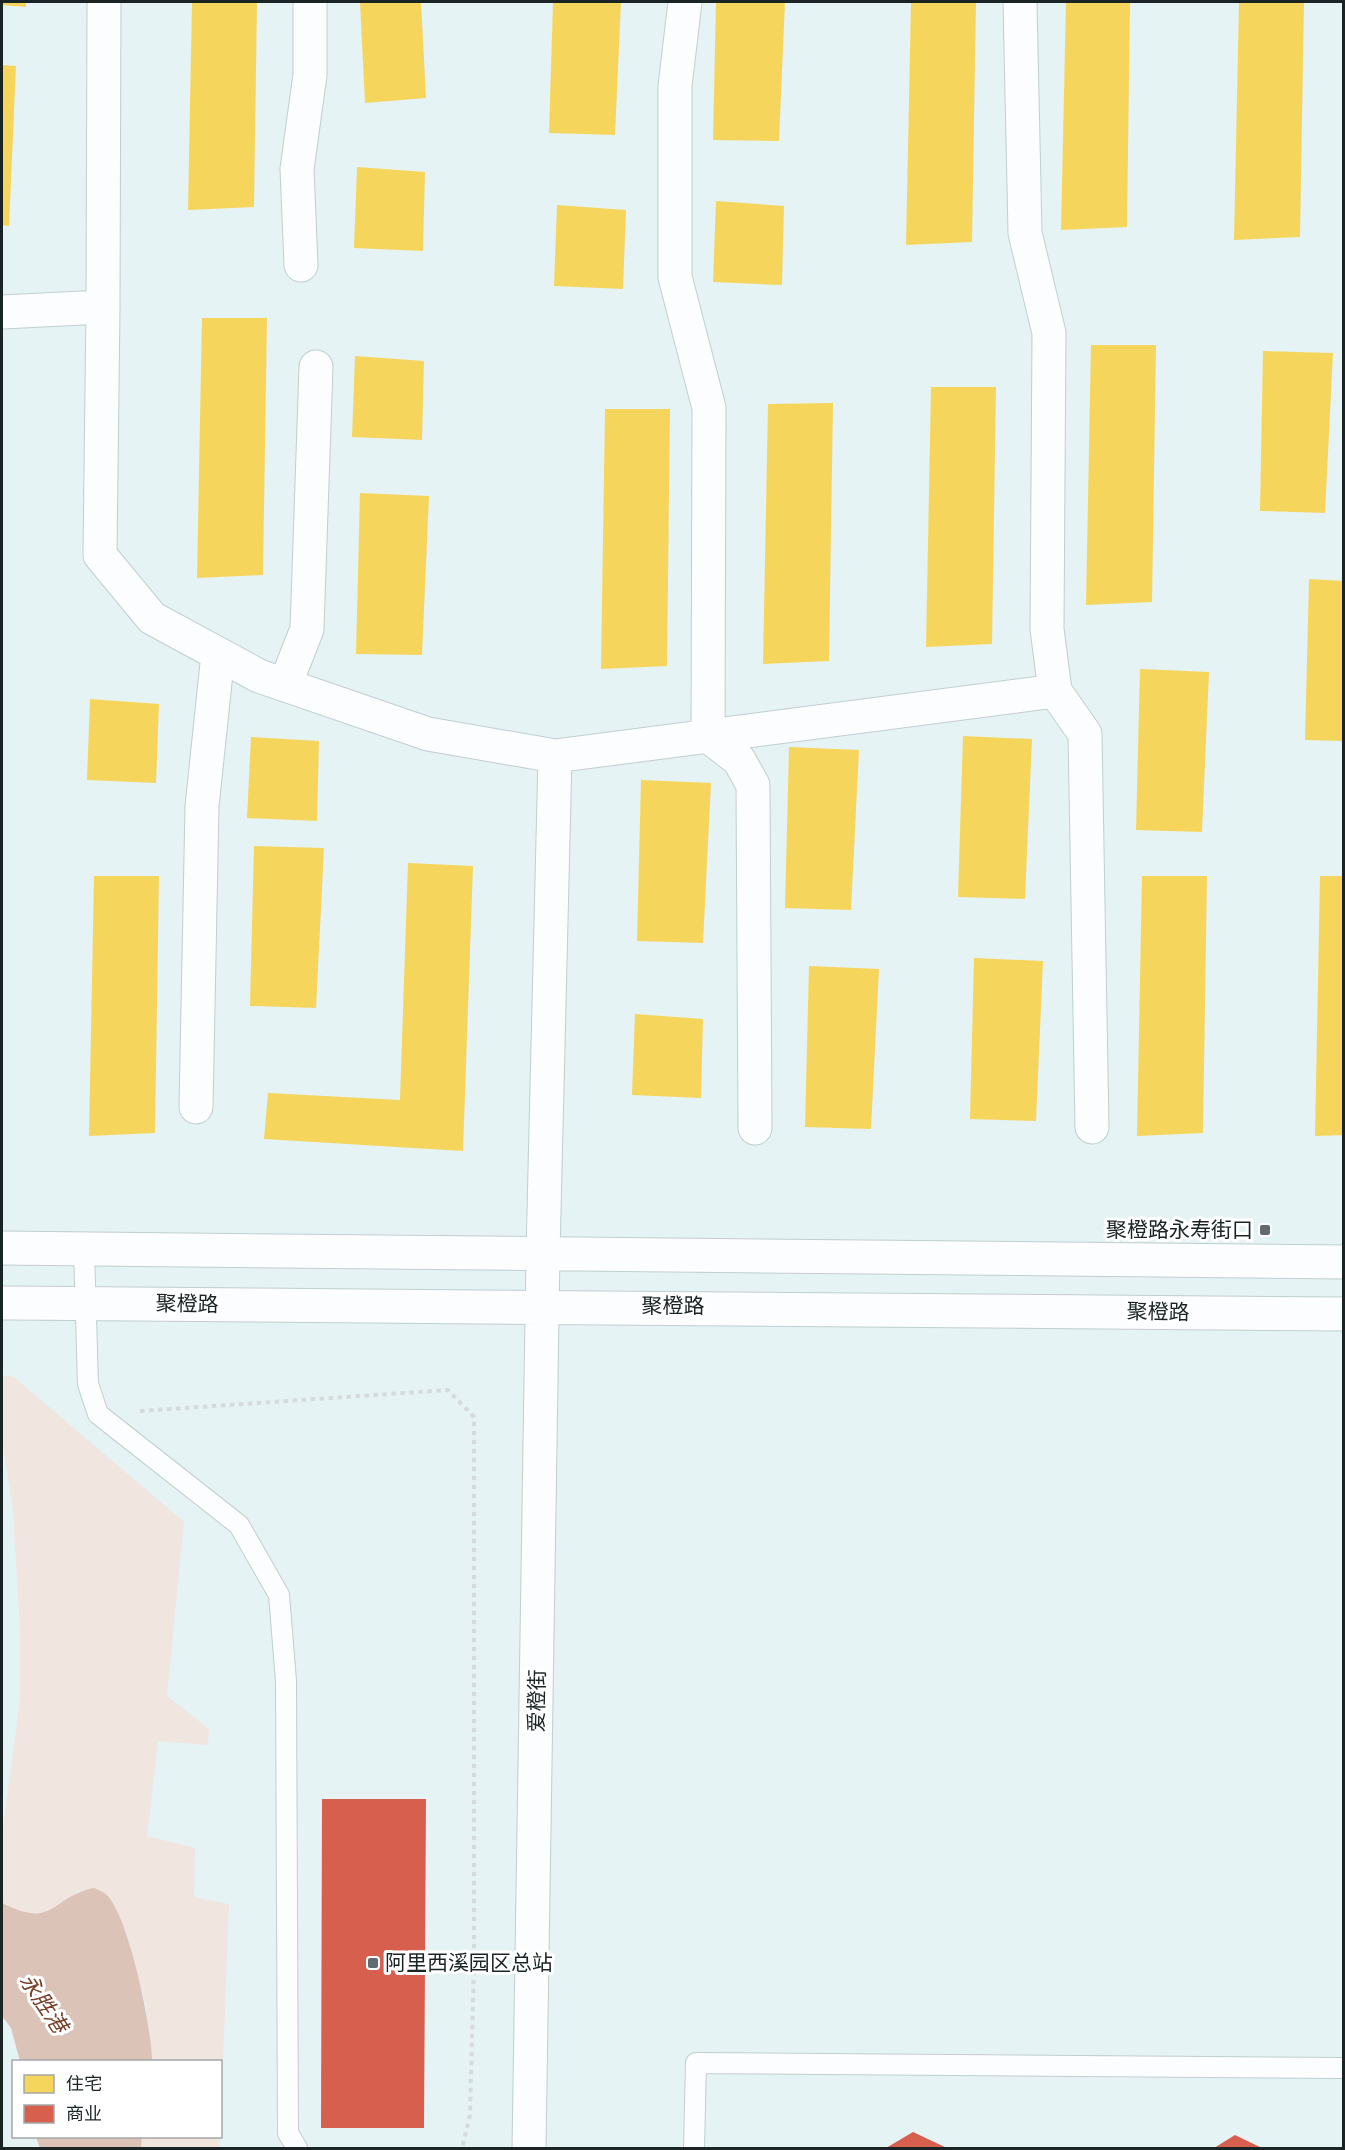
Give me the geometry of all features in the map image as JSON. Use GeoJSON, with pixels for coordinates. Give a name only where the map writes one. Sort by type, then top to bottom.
{"type":"FeatureCollection","features":[{"type":"Feature","properties":{"kind":"street"},"geometry":{"type":"LineString","coordinates":[[104,2],[100,555],[152,618],[259,676],[285,686],[428,734],[555,756],[1055,691]]}},
{"type":"Feature","properties":{"kind":"street"},"geometry":{"type":"LineString","coordinates":[[302,265],[297,169],[310,75],[310,2]]}},
{"type":"Feature","properties":{"kind":"street"},"geometry":{"type":"LineString","coordinates":[[685,2],[675,86],[675,278],[709,408],[708,736]]}},
{"type":"Feature","properties":{"kind":"street"},"geometry":{"type":"LineString","coordinates":[[1020,2],[1026,233],[1049,333],[1047,628],[1055,691],[1085,734],[1092,1127]]}},
{"type":"Feature","properties":{"kind":"street"},"geometry":{"type":"LineString","coordinates":[[2,312],[103,307]]}},
{"type":"Feature","properties":{"kind":"street"},"geometry":{"type":"LineString","coordinates":[[285,686],[307,629],[316,368]]}},
{"type":"Feature","properties":{"kind":"street"},"geometry":{"type":"LineString","coordinates":[[196,1107],[202,806],[218,654]]}},
{"type":"Feature","properties":{"kind":"street"},"geometry":{"type":"LineString","coordinates":[[708,736],[739,760],[753,785],[755,1128]]}},
{"type":"Feature","properties":{"kind":"street","name":"爱橙街"},"geometry":{"type":"LineString","coordinates":[[529,2148],[543,1253],[555,756]]}},
{"type":"Feature","properties":{"kind":"street"},"geometry":{"type":"LineString","coordinates":[[2,1248],[1344,1262]]}},
{"type":"Feature","properties":{"kind":"street","name":"聚橙路"},"geometry":{"type":"LineString","coordinates":[[2,1303],[1344,1314]]}},
{"type":"Feature","properties":{"kind":"lane"},"geometry":{"type":"LineString","coordinates":[[84,1249],[88,1384],[98,1414],[239,1525],[279,1595],[286,1681],[288,2133],[297,2148]]}},
{"type":"Feature","properties":{"kind":"lane"},"geometry":{"type":"LineString","coordinates":[[694,2148],[696,2063],[1344,2068]]}},
{"type":"Feature","properties":{"kind":"path"},"geometry":{"type":"LineString","coordinates":[[98,1414],[448,1390],[474,1417],[474,1963],[470,2115],[462,2148]]}},
{"type":"Feature","properties":{"kind":"shaded area"},"geometry":{"type":"Polygon","coordinates":[[[2,1375],[14,1377],[184,1522],[167,1696],[209,1729],[208,1745],[158,1741],[147,1836],[195,1848],[194,1897],[229,1904],[222,2089],[222,2060],[152,2060],[146,2007],[129,1943],[79,1891],[60,1905],[42,1912],[24,1912],[2,1903],[2,1835],[20,1700],[20,1627],[13,1511],[2,1438],[2,1375]]]}},
{"type":"Feature","properties":{"kind":"shaded area"},"geometry":{"type":"Polygon","coordinates":[[[142,2138],[220,2138],[220,2148],[141,2148],[142,2138]]]}},
{"type":"Feature","properties":{"kind":"water","name":"永胜港"},"geometry":{"type":"Polygon","coordinates":[[[94,1888],[107,1895],[115,1907],[138,1974],[148,2024],[152,2060],[20,2060],[11,2028],[2,2016],[2,1903],[19,1910],[33,1913],[43,1912],[80,1892],[94,1888]]]}},
{"type":"Feature","properties":{"kind":"water"},"geometry":{"type":"Polygon","coordinates":[[[37,2138],[142,2138],[141,2148],[40,2148],[37,2138]]]}},
{"type":"Feature","properties":{"kind":"building: 住宅"},"geometry":{"type":"Polygon","coordinates":[[[2,2],[26,2],[26,7],[2,5],[2,2]]]}},
{"type":"Feature","properties":{"kind":"building: 住宅"},"geometry":{"type":"Polygon","coordinates":[[[192,2],[257,2],[254,207],[188,210],[192,2]]]}},
{"type":"Feature","properties":{"kind":"building: 住宅"},"geometry":{"type":"Polygon","coordinates":[[[360,2],[421,2],[426,98],[365,103],[360,2]]]}},
{"type":"Feature","properties":{"kind":"building: 住宅"},"geometry":{"type":"Polygon","coordinates":[[[553,2],[621,2],[615,135],[549,133],[553,2]]]}},
{"type":"Feature","properties":{"kind":"building: 住宅"},"geometry":{"type":"Polygon","coordinates":[[[716,2],[785,2],[779,141],[713,140],[716,2]]]}},
{"type":"Feature","properties":{"kind":"building: 住宅"},"geometry":{"type":"Polygon","coordinates":[[[911,2],[976,2],[972,242],[906,245],[911,2]]]}},
{"type":"Feature","properties":{"kind":"building: 住宅"},"geometry":{"type":"Polygon","coordinates":[[[1066,2],[1130,2],[1127,227],[1061,230],[1066,2]]]}},
{"type":"Feature","properties":{"kind":"building: 住宅"},"geometry":{"type":"Polygon","coordinates":[[[1239,2],[1304,2],[1300,237],[1234,240],[1239,2]]]}},
{"type":"Feature","properties":{"kind":"building: 住宅"},"geometry":{"type":"Polygon","coordinates":[[[2,65],[16,66],[9,226],[2,225],[2,65]]]}},
{"type":"Feature","properties":{"kind":"building: 住宅"},"geometry":{"type":"Polygon","coordinates":[[[357,167],[425,172],[423,251],[354,248],[357,167]]]}},
{"type":"Feature","properties":{"kind":"building: 住宅"},"geometry":{"type":"Polygon","coordinates":[[[716,201],[784,206],[782,285],[713,282],[716,201]]]}},
{"type":"Feature","properties":{"kind":"building: 住宅"},"geometry":{"type":"Polygon","coordinates":[[[557,205],[626,210],[623,289],[554,286],[557,205]]]}},
{"type":"Feature","properties":{"kind":"building: 住宅"},"geometry":{"type":"Polygon","coordinates":[[[202,318],[267,318],[263,575],[197,578],[202,318]]]}},
{"type":"Feature","properties":{"kind":"building: 住宅"},"geometry":{"type":"Polygon","coordinates":[[[1091,345],[1156,345],[1152,602],[1086,605],[1091,345]]]}},
{"type":"Feature","properties":{"kind":"building: 住宅"},"geometry":{"type":"Polygon","coordinates":[[[1263,351],[1333,353],[1325,513],[1260,511],[1263,351]]]}},
{"type":"Feature","properties":{"kind":"building: 住宅"},"geometry":{"type":"Polygon","coordinates":[[[355,356],[424,361],[422,440],[352,437],[355,356]]]}},
{"type":"Feature","properties":{"kind":"building: 住宅"},"geometry":{"type":"Polygon","coordinates":[[[931,387],[996,387],[992,644],[926,647],[931,387]]]}},
{"type":"Feature","properties":{"kind":"building: 住宅"},"geometry":{"type":"Polygon","coordinates":[[[833,403],[829,661],[763,664],[768,404],[833,403]]]}},
{"type":"Feature","properties":{"kind":"building: 住宅"},"geometry":{"type":"Polygon","coordinates":[[[605,409],[670,409],[667,666],[601,669],[605,409]]]}},
{"type":"Feature","properties":{"kind":"building: 住宅"},"geometry":{"type":"Polygon","coordinates":[[[360,493],[429,496],[422,655],[356,654],[360,493]]]}},
{"type":"Feature","properties":{"kind":"building: 住宅"},"geometry":{"type":"Polygon","coordinates":[[[1309,579],[1344,581],[1344,741],[1305,740],[1309,579]]]}},
{"type":"Feature","properties":{"kind":"building: 住宅"},"geometry":{"type":"Polygon","coordinates":[[[1140,669],[1209,672],[1202,832],[1136,830],[1140,669]]]}},
{"type":"Feature","properties":{"kind":"building: 住宅"},"geometry":{"type":"Polygon","coordinates":[[[90,699],[159,704],[156,783],[87,780],[90,699]]]}},
{"type":"Feature","properties":{"kind":"building: 住宅"},"geometry":{"type":"Polygon","coordinates":[[[963,736],[1032,739],[1025,899],[958,897],[963,736]]]}},
{"type":"Feature","properties":{"kind":"building: 住宅"},"geometry":{"type":"Polygon","coordinates":[[[251,737],[319,741],[317,821],[247,818],[251,737]]]}},
{"type":"Feature","properties":{"kind":"building: 住宅"},"geometry":{"type":"Polygon","coordinates":[[[789,747],[859,750],[851,910],[785,908],[789,747]]]}},
{"type":"Feature","properties":{"kind":"building: 住宅"},"geometry":{"type":"Polygon","coordinates":[[[641,780],[711,783],[703,943],[637,941],[641,780]]]}},
{"type":"Feature","properties":{"kind":"building: 住宅"},"geometry":{"type":"Polygon","coordinates":[[[254,846],[324,848],[316,1008],[250,1006],[254,846]]]}},
{"type":"Feature","properties":{"kind":"building: 住宅"},"geometry":{"type":"Polygon","coordinates":[[[408,863],[473,866],[463,1151],[264,1139],[268,1093],[400,1100],[408,863]]]}},
{"type":"Feature","properties":{"kind":"building: 住宅"},"geometry":{"type":"Polygon","coordinates":[[[94,876],[159,876],[155,1133],[89,1136],[94,876]]]}},
{"type":"Feature","properties":{"kind":"building: 住宅"},"geometry":{"type":"Polygon","coordinates":[[[1142,876],[1207,876],[1203,1133],[1137,1136],[1142,876]]]}},
{"type":"Feature","properties":{"kind":"building: 住宅"},"geometry":{"type":"Polygon","coordinates":[[[1320,876],[1344,876],[1344,1135],[1315,1136],[1320,876]]]}},
{"type":"Feature","properties":{"kind":"building: 住宅"},"geometry":{"type":"Polygon","coordinates":[[[974,958],[1043,961],[1036,1121],[970,1119],[974,958]]]}},
{"type":"Feature","properties":{"kind":"building: 住宅"},"geometry":{"type":"Polygon","coordinates":[[[809,966],[879,969],[871,1129],[805,1127],[809,966]]]}},
{"type":"Feature","properties":{"kind":"building: 住宅"},"geometry":{"type":"Polygon","coordinates":[[[635,1014],[703,1019],[701,1098],[632,1095],[635,1014]]]}},
{"type":"Feature","properties":{"kind":"building: 商业","name":"阿里西溪园区总站"},"geometry":{"type":"Polygon","coordinates":[[[322,1799],[426,1799],[424,2128],[321,2128],[322,1799]]]}},
{"type":"Feature","properties":{"kind":"building: 商业"},"geometry":{"type":"Polygon","coordinates":[[[913,2132],[947,2148],[886,2148],[913,2132]]]}},
{"type":"Feature","properties":{"kind":"building: 商业"},"geometry":{"type":"Polygon","coordinates":[[[1235,2135],[1262,2148],[1214,2148],[1235,2135]]]}},
{"type":"Feature","properties":{"kind":"place","name":"聚橙路永寿街口"},"geometry":{"type":"Point","coordinates":[1265,1230]}},
{"type":"Feature","properties":{"kind":"place","name":"阿里西溪园区总站"},"geometry":{"type":"Point","coordinates":[373,1963]}}]}
